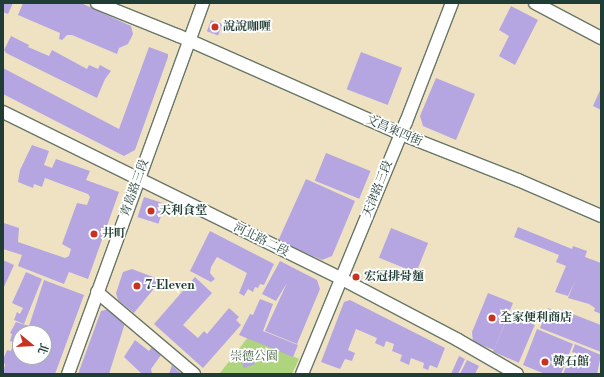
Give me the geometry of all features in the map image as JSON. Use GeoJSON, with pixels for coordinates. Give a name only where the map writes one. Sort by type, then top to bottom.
{"type":"FeatureCollection","features":[{"type":"Feature","properties":{"kind":"street","name":"文昌東四街"},"geometry":{"type":"LineString","coordinates":[[97,3],[401,134],[518,180],[601,216]]}},
{"type":"Feature","properties":{"kind":"street","name":"青島路三段"},"geometry":{"type":"LineString","coordinates":[[68,374],[203,3]]}},
{"type":"Feature","properties":{"kind":"street","name":"天津路三段"},"geometry":{"type":"LineString","coordinates":[[302,374],[401,134],[452,3]]}},
{"type":"Feature","properties":{"kind":"street"},"geometry":{"type":"LineString","coordinates":[[535,3],[601,38]]}},
{"type":"Feature","properties":{"kind":"street","name":"河北路二段"},"geometry":{"type":"LineString","coordinates":[[3,112],[342,279],[458,340],[517,374]]}},
{"type":"Feature","properties":{"kind":"street"},"geometry":{"type":"LineString","coordinates":[[97,292],[194,374]]}},
{"type":"Feature","properties":{"kind":"green space","name":"崇德公園"},"geometry":{"type":"Polygon","coordinates":[[[249,336],[299,359],[292,374],[220,373],[249,336]]]}},
{"type":"Feature","properties":{"kind":"building"},"geometry":{"type":"Polygon","coordinates":[[[3,3],[13,3],[8,14],[3,12],[3,3]]]}},
{"type":"Feature","properties":{"kind":"building"},"geometry":{"type":"Polygon","coordinates":[[[23,3],[81,3],[131,26],[133,34],[128,44],[119,48],[117,54],[72,35],[67,35],[62,40],[59,39],[60,33],[18,15],[23,3]]]}},
{"type":"Feature","properties":{"kind":"building"},"geometry":{"type":"Polygon","coordinates":[[[511,6],[538,20],[515,65],[499,56],[509,36],[499,30],[511,6]]]}},
{"type":"Feature","properties":{"kind":"building","name":"說說咖喱"},"geometry":{"type":"Polygon","coordinates":[[[211,20],[222,24],[218,35],[207,31],[211,20]]]}},
{"type":"Feature","properties":{"kind":"building"},"geometry":{"type":"Polygon","coordinates":[[[11,36],[29,45],[28,47],[49,56],[52,50],[87,69],[89,65],[98,69],[100,65],[111,71],[105,79],[97,98],[6,53],[4,50],[11,36]]]}},
{"type":"Feature","properties":{"kind":"building"},"geometry":{"type":"Polygon","coordinates":[[[149,47],[168,54],[168,57],[135,150],[124,156],[3,94],[3,68],[119,129],[149,47]]]}},
{"type":"Feature","properties":{"kind":"building"},"geometry":{"type":"Polygon","coordinates":[[[361,52],[402,68],[388,105],[347,89],[361,52]]]}},
{"type":"Feature","properties":{"kind":"building"},"geometry":{"type":"Polygon","coordinates":[[[436,78],[475,94],[456,140],[423,126],[420,116],[436,78]]]}},
{"type":"Feature","properties":{"kind":"building"},"geometry":{"type":"Polygon","coordinates":[[[601,88],[601,110],[593,106],[601,88]]]}},
{"type":"Feature","properties":{"kind":"building"},"geometry":{"type":"Polygon","coordinates":[[[32,145],[49,151],[44,165],[52,168],[56,159],[90,171],[86,180],[119,192],[88,279],[69,272],[64,284],[18,266],[22,255],[3,249],[4,223],[19,228],[18,242],[65,258],[69,256],[71,249],[62,244],[77,203],[87,205],[90,197],[88,194],[45,178],[42,187],[34,184],[33,188],[18,182],[20,170],[32,145]]]}},
{"type":"Feature","properties":{"kind":"building"},"geometry":{"type":"Polygon","coordinates":[[[326,153],[371,171],[359,199],[315,181],[326,153]]]}},
{"type":"Feature","properties":{"kind":"building"},"geometry":{"type":"Polygon","coordinates":[[[306,179],[355,201],[332,256],[322,260],[278,241],[306,179]]]}},
{"type":"Feature","properties":{"kind":"building","name":"天利食堂"},"geometry":{"type":"Polygon","coordinates":[[[144,197],[165,204],[158,224],[138,217],[144,197]]]}},
{"type":"Feature","properties":{"kind":"building"},"geometry":{"type":"Polygon","coordinates":[[[518,227],[572,249],[573,246],[587,251],[585,257],[601,263],[601,314],[594,311],[595,308],[589,304],[568,298],[575,281],[568,296],[555,292],[566,266],[556,262],[559,255],[514,237],[518,227]]]}},
{"type":"Feature","properties":{"kind":"building"},"geometry":{"type":"Polygon","coordinates":[[[391,228],[428,243],[416,273],[379,258],[391,228]]]}},
{"type":"Feature","properties":{"kind":"building"},"geometry":{"type":"Polygon","coordinates":[[[210,231],[274,264],[264,285],[260,284],[258,288],[255,287],[253,292],[248,289],[244,296],[239,293],[247,273],[217,257],[211,267],[210,273],[215,279],[211,282],[190,271],[210,231]]]}},
{"type":"Feature","properties":{"kind":"building"},"geometry":{"type":"Polygon","coordinates":[[[3,260],[14,265],[3,289],[3,260]]]}},
{"type":"Feature","properties":{"kind":"building"},"geometry":{"type":"Polygon","coordinates":[[[280,261],[317,280],[320,289],[297,344],[265,331],[287,283],[276,301],[262,294],[280,261]]]}},
{"type":"Feature","properties":{"kind":"building","name":"7-Eleven"},"geometry":{"type":"Polygon","coordinates":[[[132,269],[161,280],[134,313],[118,300],[116,293],[123,272],[132,269]]]}},
{"type":"Feature","properties":{"kind":"building"},"geometry":{"type":"Polygon","coordinates":[[[26,272],[42,279],[24,324],[14,320],[17,312],[20,314],[23,308],[12,303],[26,272]]]}},
{"type":"Feature","properties":{"kind":"building"},"geometry":{"type":"Polygon","coordinates":[[[195,277],[212,293],[183,325],[198,338],[204,331],[207,334],[229,308],[239,317],[236,320],[241,325],[203,368],[154,324],[195,277]]]}},
{"type":"Feature","properties":{"kind":"building"},"geometry":{"type":"Polygon","coordinates":[[[44,280],[84,295],[55,374],[3,374],[5,365],[3,360],[7,350],[11,351],[12,348],[12,365],[52,365],[52,325],[29,325],[44,280]]]}},
{"type":"Feature","properties":{"kind":"building","name":"全家便利商店"},"geometry":{"type":"Polygon","coordinates":[[[488,293],[513,303],[494,350],[473,342],[472,332],[488,293]]]}},
{"type":"Feature","properties":{"kind":"building"},"geometry":{"type":"Polygon","coordinates":[[[260,299],[273,304],[263,331],[298,345],[293,357],[239,335],[250,314],[253,315],[260,299]]]}},
{"type":"Feature","properties":{"kind":"building"},"geometry":{"type":"Polygon","coordinates":[[[350,300],[445,348],[437,368],[430,365],[428,370],[423,368],[424,363],[411,358],[409,365],[400,361],[402,355],[392,351],[394,344],[386,341],[384,347],[375,343],[377,338],[356,329],[348,350],[355,353],[352,361],[345,359],[340,369],[321,362],[344,302],[350,300]]]}},
{"type":"Feature","properties":{"kind":"building"},"geometry":{"type":"Polygon","coordinates":[[[548,308],[560,314],[562,310],[601,325],[601,352],[540,328],[548,308]]]}},
{"type":"Feature","properties":{"kind":"building"},"geometry":{"type":"Polygon","coordinates":[[[109,309],[125,323],[109,374],[78,374],[101,311],[109,309]]]}},
{"type":"Feature","properties":{"kind":"building"},"geometry":{"type":"Polygon","coordinates":[[[509,314],[535,325],[519,363],[493,352],[509,314]]]}},
{"type":"Feature","properties":{"kind":"building"},"geometry":{"type":"Polygon","coordinates":[[[16,322],[26,325],[14,325],[16,322]]]}},
{"type":"Feature","properties":{"kind":"building"},"geometry":{"type":"Polygon","coordinates":[[[537,329],[573,344],[561,374],[545,374],[523,365],[537,329]]]}},
{"type":"Feature","properties":{"kind":"building"},"geometry":{"type":"Polygon","coordinates":[[[135,340],[149,351],[152,347],[161,355],[151,369],[152,374],[142,374],[124,357],[135,340]]]}},
{"type":"Feature","properties":{"kind":"building"},"geometry":{"type":"Polygon","coordinates":[[[575,344],[601,355],[597,374],[563,374],[569,360],[575,362],[578,354],[572,352],[575,344]]]}},
{"type":"Feature","properties":{"kind":"building"},"geometry":{"type":"Polygon","coordinates":[[[250,350],[255,364],[244,368],[239,354],[250,350]]]}},
{"type":"Feature","properties":{"kind":"building"},"geometry":{"type":"Polygon","coordinates":[[[459,356],[465,359],[458,374],[451,374],[459,356]]]}},
{"type":"Feature","properties":{"kind":"building"},"geometry":{"type":"Polygon","coordinates":[[[467,360],[479,366],[475,374],[460,374],[467,360]]]}},
{"type":"Feature","properties":{"kind":"building"},"geometry":{"type":"Polygon","coordinates":[[[172,365],[178,371],[182,374],[169,374],[172,365]]]}},
{"type":"Feature","properties":{"kind":"place","name":"說說咖喱"},"geometry":{"type":"Point","coordinates":[215,27]}},
{"type":"Feature","properties":{"kind":"place","name":"天利食堂"},"geometry":{"type":"Point","coordinates":[151,211]}},
{"type":"Feature","properties":{"kind":"place","name":"井町"},"geometry":{"type":"Point","coordinates":[94,234]}},
{"type":"Feature","properties":{"kind":"place","name":"宏冠排骨麵"},"geometry":{"type":"Point","coordinates":[356,277]}},
{"type":"Feature","properties":{"kind":"place","name":"7-Eleven"},"geometry":{"type":"Point","coordinates":[137,286]}},
{"type":"Feature","properties":{"kind":"place","name":"全家便利商店"},"geometry":{"type":"Point","coordinates":[492,318]}},
{"type":"Feature","properties":{"kind":"place","name":"韓石館"},"geometry":{"type":"Point","coordinates":[545,362]}}]}
